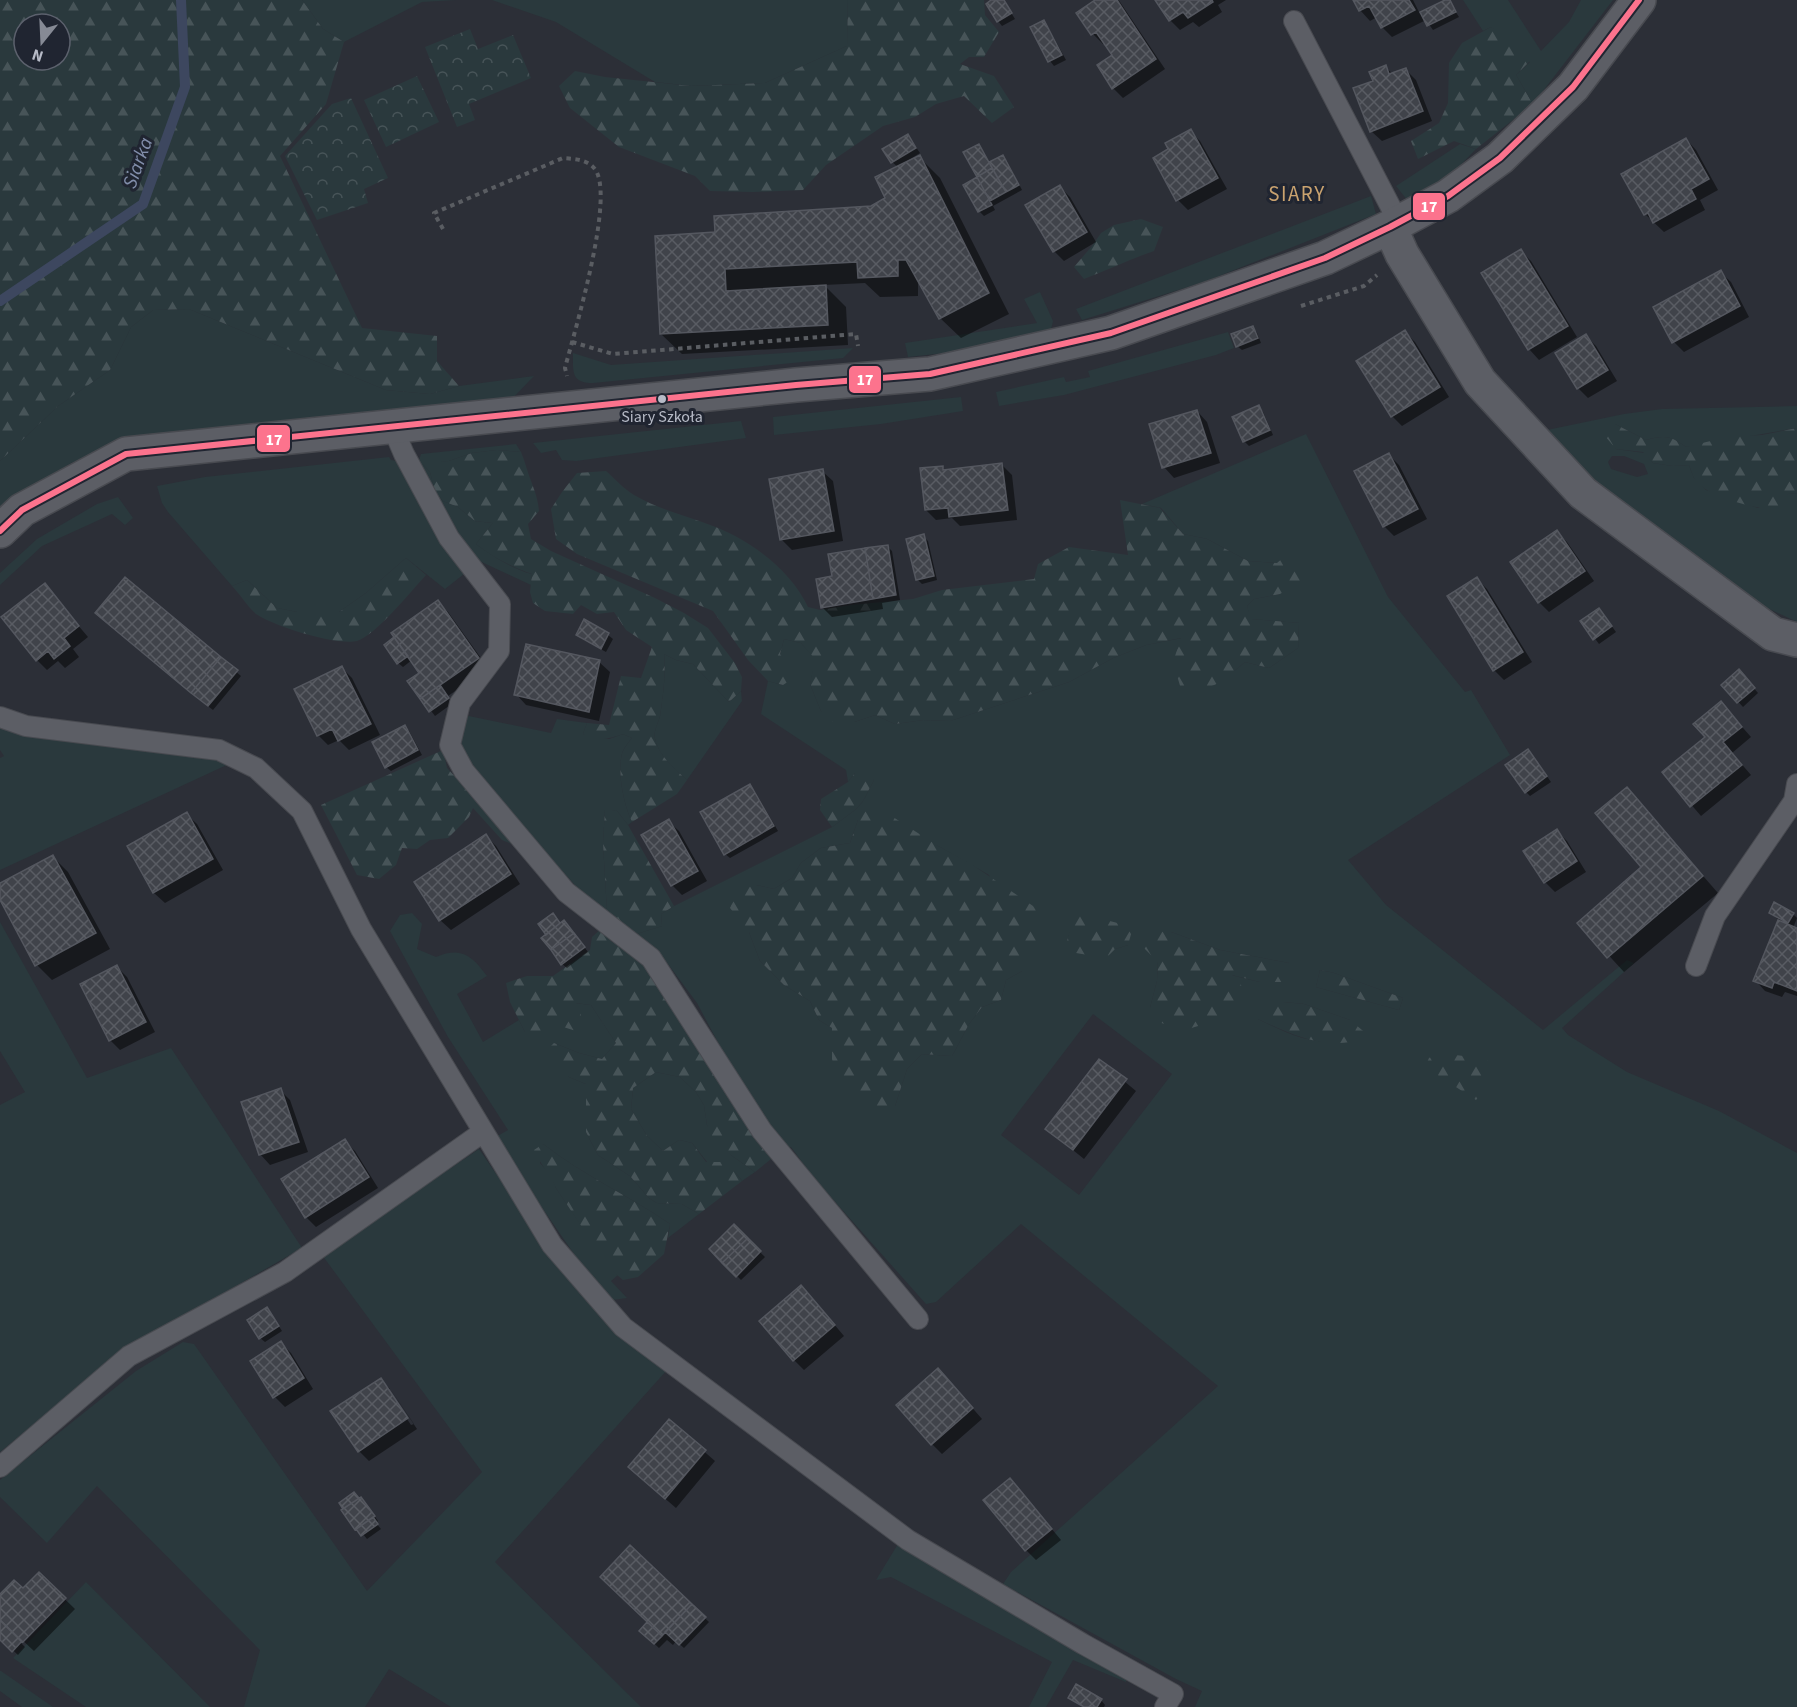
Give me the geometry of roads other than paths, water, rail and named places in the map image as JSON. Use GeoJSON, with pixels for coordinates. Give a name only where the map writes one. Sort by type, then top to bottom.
{"type":"FeatureCollection","features":[{"type":"Feature","properties":{"kind":"street"},"geometry":{"type":"LineString","coordinates":[[0,531],[22,510],[126,454],[930,374],[1111,333],[1397,235],[1500,158],[1573,87],[1639,0]]}},
{"type":"Feature","properties":{"kind":"street"},"geometry":{"type":"LineString","coordinates":[[1397,235],[1480,382],[1583,493],[1773,634],[1797,640]]}},
{"type":"Feature","properties":{"kind":"lane"},"geometry":{"type":"LineString","coordinates":[[1294,21],[1397,235]]}},
{"type":"Feature","properties":{"kind":"lane"},"geometry":{"type":"LineString","coordinates":[[392,426],[448,538],[500,604],[499,651],[460,703],[450,745],[464,771],[566,892],[651,958],[792,1178],[918,1319]]}},
{"type":"Feature","properties":{"kind":"lane"},"geometry":{"type":"LineString","coordinates":[[0,717],[26,726],[219,750],[256,768],[302,811],[361,929],[552,1245],[622,1327],[908,1540],[1083,1644],[1173,1694],[1165,1707]]}},
{"type":"Feature","properties":{"kind":"lane"},"geometry":{"type":"LineString","coordinates":[[1696,966],[1715,916],[1794,801],[1797,784]]}},
{"type":"Feature","properties":{"kind":"lane"},"geometry":{"type":"LineString","coordinates":[[0,1467],[129,1356],[285,1272],[483,1132]]}},
{"type":"Feature","properties":{"kind":"waterway","name":"Siarka"},"geometry":{"type":"LineString","coordinates":[[0,301],[143,204],[185,87],[181,0]]}},
{"type":"Feature","properties":{"kind":"place","name":"Siary Szkoła"},"geometry":{"type":"Point","coordinates":[662,399]}},
{"type":"Feature","properties":{"kind":"district","name":"SIARY"},"geometry":{"type":"Point","coordinates":[1297,194]}}]}
